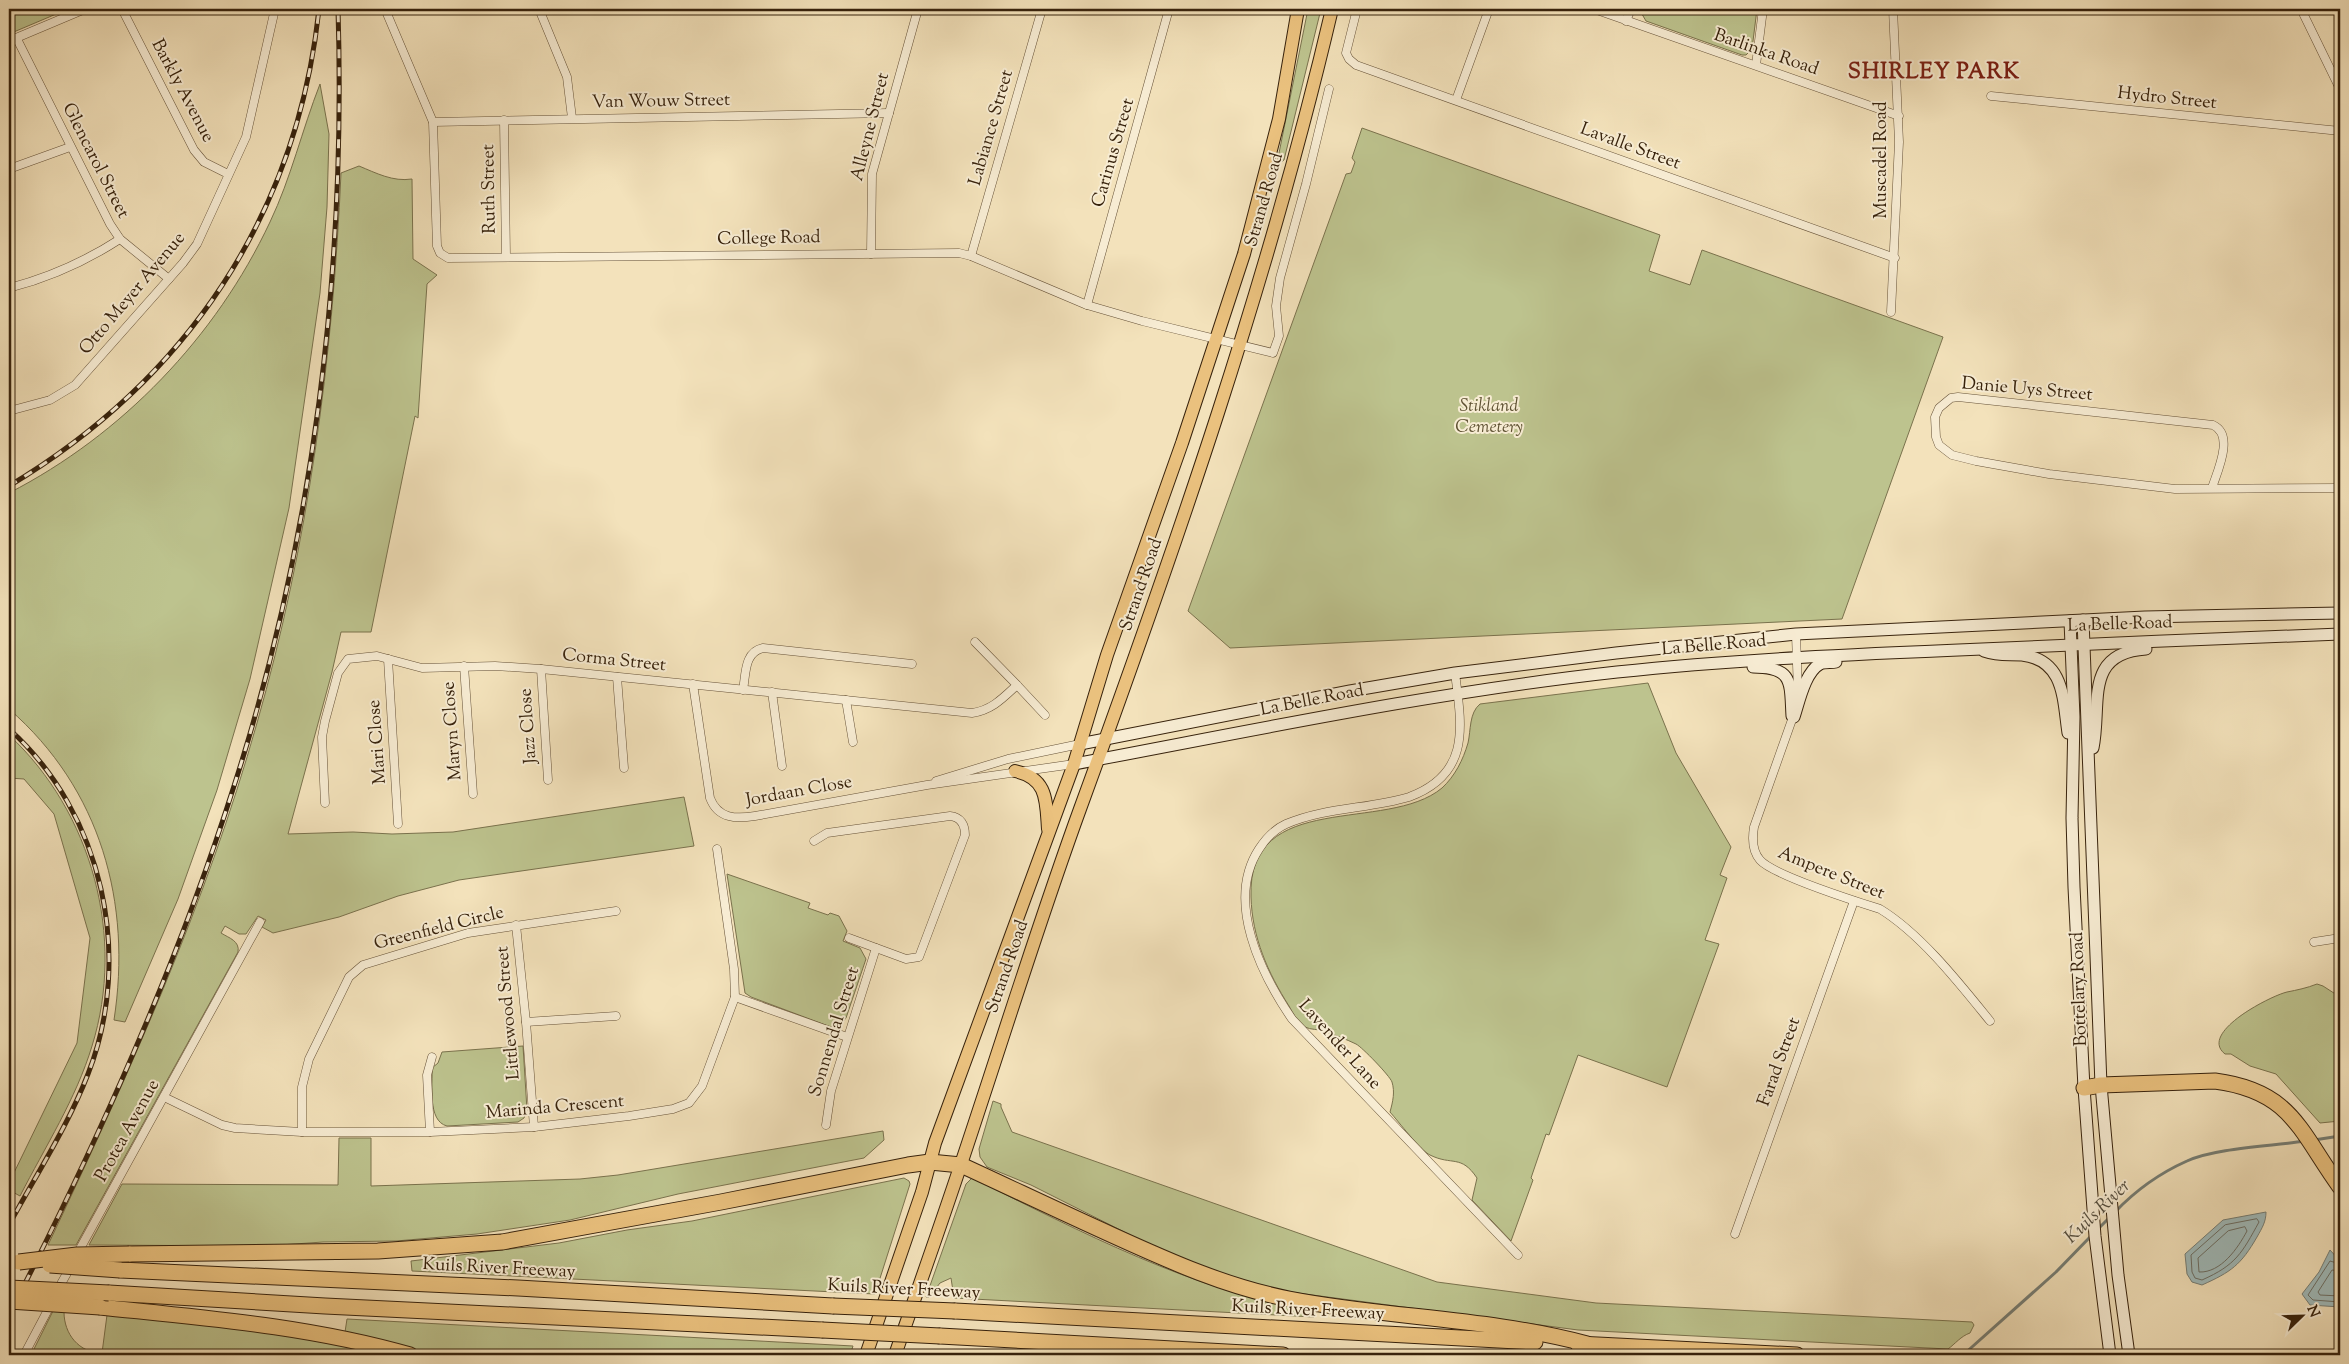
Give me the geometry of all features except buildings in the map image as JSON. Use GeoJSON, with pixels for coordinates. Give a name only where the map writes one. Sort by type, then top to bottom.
{"type":"FeatureCollection","features":[{"type":"Feature","properties":{"kind":"highway"},"geometry":{"type":"LineString","coordinates":[[2084,1088],[2101,1085],[2215,1081],[2233,1083],[2255,1090],[2280,1104],[2300,1126],[2338,1184]]}},
{"type":"Feature","properties":{"kind":"highway"},"geometry":{"type":"LineString","coordinates":[[14,1262],[77,1255],[378,1251],[502,1242],[721,1202],[908,1164],[930,1162],[961,1164],[1180,1266],[1256,1291],[1288,1299],[1365,1311],[1553,1335],[1587,1344]]}},
{"type":"Feature","properties":{"kind":"highway","name":"Kuils River Freeway"},"geometry":{"type":"LineString","coordinates":[[14,1262],[120,1270],[518,1288],[1797,1355]]}},
{"type":"Feature","properties":{"kind":"highway"},"geometry":{"type":"LineString","coordinates":[[9,1288],[1283,1355]]}},
{"type":"Feature","properties":{"kind":"highway"},"geometry":{"type":"LineString","coordinates":[[9,1301],[100,1307],[271,1325],[346,1338],[410,1355]]}},
{"type":"Feature","properties":{"kind":"main road","name":"Strand Road"},"geometry":{"type":"LineString","coordinates":[[866,1355],[922,1192],[935,1143],[1074,764],[1108,655],[1217,339],[1265,180],[1279,119],[1298,9]]}},
{"type":"Feature","properties":{"kind":"main road","name":"Strand Road"},"geometry":{"type":"LineString","coordinates":[[895,1355],[1241,344],[1289,182],[1332,9]]}},
{"type":"Feature","properties":{"kind":"main road","name":"La Belle Road"},"geometry":{"type":"LineString","coordinates":[[1080,744],[1456,673],[1598,655],[1796,634],[2083,620],[2340,613]]}},
{"type":"Feature","properties":{"kind":"main road","name":"Bottelary Road"},"geometry":{"type":"LineString","coordinates":[[2083,620],[2101,1085],[2118,1275],[2129,1355]]}},
{"type":"Feature","properties":{"kind":"main road","name":"Bottelary Road"},"geometry":{"type":"LineString","coordinates":[[2070,621],[2074,888],[2084,1088],[2089,1173],[2100,1286],[2110,1355]]}},
{"type":"Feature","properties":{"kind":"main road","name":"La Belle Road"},"geometry":{"type":"LineString","coordinates":[[1074,764],[1386,704],[1618,672],[1738,660],[2340,634]]}},
{"type":"Feature","properties":{"kind":"main road"},"geometry":{"type":"LineString","coordinates":[[2089,769],[2095,739],[2098,681],[2114,658],[2131,650],[2226,645],[2266,637]]}},
{"type":"Feature","properties":{"kind":"main road"},"geometry":{"type":"LineString","coordinates":[[1980,649],[1998,656],[2033,657],[2050,668],[2061,688],[2073,770]]}},
{"type":"Feature","properties":{"kind":"main road"},"geometry":{"type":"LineString","coordinates":[[1793,719],[1809,677],[1816,668],[1821,664],[1847,660],[1858,654]]}},
{"type":"Feature","properties":{"kind":"main road"},"geometry":{"type":"LineString","coordinates":[[1738,660],[1754,667],[1775,668],[1786,677],[1790,684],[1793,719]]}},
{"type":"Feature","properties":{"kind":"main road"},"geometry":{"type":"LineString","coordinates":[[1015,772],[1036,779],[1042,788],[1046,801],[1048,831]]}},
{"type":"Feature","properties":{"kind":"street"},"geometry":{"type":"LineString","coordinates":[[13,40],[86,9]]}},
{"type":"Feature","properties":{"kind":"street","name":"Barkly Avenue"},"geometry":{"type":"LineString","coordinates":[[122,9],[194,150],[204,162],[228,174]]}},
{"type":"Feature","properties":{"kind":"street","name":"Otto Meyer Avenue"},"geometry":{"type":"LineString","coordinates":[[9,411],[50,400],[75,385],[169,279],[197,244],[246,137],[275,9]]}},
{"type":"Feature","properties":{"kind":"street"},"geometry":{"type":"LineString","coordinates":[[385,9],[433,122]]}},
{"type":"Feature","properties":{"kind":"street"},"geometry":{"type":"LineString","coordinates":[[539,9],[567,77],[572,118]]}},
{"type":"Feature","properties":{"kind":"street","name":"Alleyne Street"},"geometry":{"type":"LineString","coordinates":[[871,254],[871,179],[918,9]]}},
{"type":"Feature","properties":{"kind":"street","name":"Labiance Street"},"geometry":{"type":"LineString","coordinates":[[971,256],[1042,9]]}},
{"type":"Feature","properties":{"kind":"street","name":"Carinus Street"},"geometry":{"type":"LineString","coordinates":[[1087,305],[1169,9]]}},
{"type":"Feature","properties":{"kind":"street","name":"Lavalle Street"},"geometry":{"type":"LineString","coordinates":[[1357,9],[1346,53],[1349,59],[1356,65],[1895,258]]}},
{"type":"Feature","properties":{"kind":"street"},"geometry":{"type":"LineString","coordinates":[[1456,100],[1489,9]]}},
{"type":"Feature","properties":{"kind":"street","name":"Barlinka Road"},"geometry":{"type":"LineString","coordinates":[[1594,9],[1899,116]]}},
{"type":"Feature","properties":{"kind":"street"},"geometry":{"type":"LineString","coordinates":[[1626,21],[1631,9]]}},
{"type":"Feature","properties":{"kind":"street"},"geometry":{"type":"LineString","coordinates":[[1756,65],[1763,9]]}},
{"type":"Feature","properties":{"kind":"street","name":"Muscadel Road"},"geometry":{"type":"LineString","coordinates":[[1891,312],[1895,258],[1899,116],[1893,9]]}},
{"type":"Feature","properties":{"kind":"street"},"geometry":{"type":"LineString","coordinates":[[2301,9],[2340,89]]}},
{"type":"Feature","properties":{"kind":"street","name":"Glencarol Street"},"geometry":{"type":"LineString","coordinates":[[13,40],[110,224],[120,239],[169,279]]}},
{"type":"Feature","properties":{"kind":"street","name":"College Road"},"geometry":{"type":"LineString","coordinates":[[433,122],[438,250],[444,256],[452,259],[817,253],[959,253],[971,256],[1087,305],[1142,321],[1273,353],[1279,336],[1277,296],[1280,278],[1306,184],[1329,88]]}},
{"type":"Feature","properties":{"kind":"street","name":"Hydro Street"},"geometry":{"type":"LineString","coordinates":[[1990,96],[2340,132]]}},
{"type":"Feature","properties":{"kind":"street","name":"Van Wouw Street"},"geometry":{"type":"LineString","coordinates":[[433,122],[889,113]]}},
{"type":"Feature","properties":{"kind":"street","name":"Ruth Street"},"geometry":{"type":"LineString","coordinates":[[504,120],[506,257]]}},
{"type":"Feature","properties":{"kind":"street"},"geometry":{"type":"LineString","coordinates":[[9,169],[70,147]]}},
{"type":"Feature","properties":{"kind":"street"},"geometry":{"type":"LineString","coordinates":[[9,288],[66,269],[99,253],[120,239]]}},
{"type":"Feature","properties":{"kind":"street","name":"Danie Uys Street"},"geometry":{"type":"LineString","coordinates":[[2212,488],[2222,454],[2224,437],[2218,427],[2213,425],[1958,397],[1944,403],[1935,417],[1936,437],[1939,445],[1952,455],[2049,474],[2175,489],[2340,488]]}},
{"type":"Feature","properties":{"kind":"street","name":"Ampere Street"},"geometry":{"type":"LineString","coordinates":[[1796,634],[1798,694],[1793,719],[1754,827],[1755,852],[1762,862],[1775,871],[1880,909],[1904,925],[1990,1021]]}},
{"type":"Feature","properties":{"kind":"street"},"geometry":{"type":"LineString","coordinates":[[975,642],[1045,715]]}},
{"type":"Feature","properties":{"kind":"street"},"geometry":{"type":"LineString","coordinates":[[743,690],[750,656],[757,649],[762,648],[912,664]]}},
{"type":"Feature","properties":{"kind":"street","name":"Corma Street"},"geometry":{"type":"LineString","coordinates":[[326,803],[322,737],[329,699],[338,673],[348,660],[355,657],[377,656],[422,668],[495,666],[541,669],[972,713],[984,711],[994,706],[1017,685]]}},
{"type":"Feature","properties":{"kind":"street","name":"Mari Close"},"geometry":{"type":"LineString","coordinates":[[388,659],[398,824]]}},
{"type":"Feature","properties":{"kind":"street","name":"Maryn Close"},"geometry":{"type":"LineString","coordinates":[[464,666],[473,794]]}},
{"type":"Feature","properties":{"kind":"street","name":"Jazz Close"},"geometry":{"type":"LineString","coordinates":[[541,669],[548,780]]}},
{"type":"Feature","properties":{"kind":"street","name":"Lavender Lane"},"geometry":{"type":"LineString","coordinates":[[1456,673],[1460,740],[1456,755],[1441,778],[1422,793],[1409,797],[1299,818],[1281,826],[1263,842],[1250,865],[1245,890],[1246,911],[1251,935],[1273,989],[1292,1019],[1518,1256]]}},
{"type":"Feature","properties":{"kind":"street"},"geometry":{"type":"LineString","coordinates":[[617,677],[624,768]]}},
{"type":"Feature","properties":{"kind":"street","name":"Jordaan Close"},"geometry":{"type":"LineString","coordinates":[[693,684],[710,798],[713,806],[726,816],[740,818],[755,816],[927,785],[1074,764]]}},
{"type":"Feature","properties":{"kind":"street"},"geometry":{"type":"LineString","coordinates":[[772,692],[782,766]]}},
{"type":"Feature","properties":{"kind":"street"},"geometry":{"type":"LineString","coordinates":[[846,700],[853,742]]}},
{"type":"Feature","properties":{"kind":"street","name":"Jordaan Close"},"geometry":{"type":"LineString","coordinates":[[927,785],[1008,759],[1080,744]]}},
{"type":"Feature","properties":{"kind":"street","name":"Sonnendal Street"},"geometry":{"type":"LineString","coordinates":[[814,841],[827,833],[950,816],[958,818],[963,824],[965,835],[922,953],[915,958],[906,959],[849,938]]}},
{"type":"Feature","properties":{"kind":"street","name":"Marinda Crescent"},"geometry":{"type":"LineString","coordinates":[[164,1097],[234,1128],[302,1132],[430,1132],[534,1127],[620,1118],[673,1109],[690,1103],[702,1086],[734,998],[734,969],[717,849]]}},
{"type":"Feature","properties":{"kind":"street","name":"Farad Street"},"geometry":{"type":"LineString","coordinates":[[1735,1234],[1854,901]]}},
{"type":"Feature","properties":{"kind":"street","name":"Greenfield Circle"},"geometry":{"type":"LineString","coordinates":[[302,1132],[304,1075],[309,1060],[349,977],[363,965],[468,933],[616,911]]}},
{"type":"Feature","properties":{"kind":"street","name":"Protea Avenue"},"geometry":{"type":"LineString","coordinates":[[24,1355],[86,1236],[260,922]]}},
{"type":"Feature","properties":{"kind":"street","name":"Littlewood Street"},"geometry":{"type":"LineString","coordinates":[[516,925],[534,1127]]}},
{"type":"Feature","properties":{"kind":"street"},"geometry":{"type":"LineString","coordinates":[[2314,942],[2340,938]]}},
{"type":"Feature","properties":{"kind":"street","name":"Sonnendal Street"},"geometry":{"type":"LineString","coordinates":[[826,1125],[831,1091],[876,948]]}},
{"type":"Feature","properties":{"kind":"street"},"geometry":{"type":"LineString","coordinates":[[734,998],[847,1037]]}},
{"type":"Feature","properties":{"kind":"street"},"geometry":{"type":"LineString","coordinates":[[526,1022],[616,1016]]}},
{"type":"Feature","properties":{"kind":"street"},"geometry":{"type":"LineString","coordinates":[[430,1132],[427,1075],[432,1057]]}},
{"type":"Feature","properties":{"kind":"green space"},"geometry":{"type":"Polygon","coordinates":[[[9,9],[68,9],[9,34],[9,9]]]}},
{"type":"Feature","properties":{"kind":"green space"},"geometry":{"type":"Polygon","coordinates":[[[1308,9],[1321,9],[1284,160],[1277,163],[1308,9]]]}},
{"type":"Feature","properties":{"kind":"green space"},"geometry":{"type":"Polygon","coordinates":[[[1639,9],[1757,9],[1752,49],[1746,55],[1742,55],[1646,21],[1639,9]]]}},
{"type":"Feature","properties":{"kind":"green space"},"geometry":{"type":"Polygon","coordinates":[[[320,84],[329,134],[327,207],[320,293],[289,508],[250,679],[217,790],[178,899],[125,1022],[114,1020],[118,976],[118,933],[113,891],[103,851],[87,812],[67,775],[41,741],[9,709],[9,493],[50,469],[90,442],[127,412],[162,379],[222,305],[248,264],[270,222],[284,188],[320,84]]]}},
{"type":"Feature","properties":{"kind":"green space","name":"Stikland Cemetery"},"geometry":{"type":"Polygon","coordinates":[[[1362,128],[1660,235],[1649,271],[1690,285],[1702,250],[1943,337],[1842,619],[1230,648],[1188,611],[1346,174],[1351,173],[1355,162],[1352,158],[1362,128]]]}},
{"type":"Feature","properties":{"kind":"green space"},"geometry":{"type":"Polygon","coordinates":[[[359,166],[391,178],[412,179],[413,259],[437,275],[427,284],[418,418],[415,416],[371,632],[341,632],[288,834],[453,832],[684,797],[694,846],[459,880],[398,896],[339,917],[273,933],[262,927],[266,920],[258,916],[246,934],[239,934],[225,926],[221,933],[236,942],[238,952],[76,1245],[48,1245],[136,1053],[190,923],[237,790],[257,723],[291,588],[315,451],[332,312],[341,173],[359,166]]]}},
{"type":"Feature","properties":{"kind":"green space"},"geometry":{"type":"Polygon","coordinates":[[[1648,683],[1676,753],[1731,847],[1720,875],[1727,878],[1705,940],[1719,944],[1667,1087],[1578,1055],[1549,1135],[1546,1134],[1531,1178],[1533,1180],[1511,1241],[1472,1200],[1477,1178],[1471,1171],[1461,1163],[1430,1155],[1415,1142],[1390,1112],[1393,1097],[1392,1082],[1364,1050],[1356,1044],[1324,1031],[1305,1027],[1296,1018],[1268,968],[1254,926],[1251,897],[1256,863],[1271,840],[1295,827],[1324,819],[1388,809],[1418,801],[1442,788],[1455,773],[1461,762],[1468,743],[1472,717],[1480,704],[1648,683]]]}},
{"type":"Feature","properties":{"kind":"green space"},"geometry":{"type":"Polygon","coordinates":[[[9,735],[38,766],[62,801],[81,838],[94,879],[103,920],[105,962],[102,1004],[85,1066],[69,1104],[20,1196],[9,1190],[9,1183],[77,1043],[90,938],[54,814],[24,779],[9,778],[9,735]]]}},
{"type":"Feature","properties":{"kind":"green space"},"geometry":{"type":"Polygon","coordinates":[[[727,874],[810,903],[808,908],[828,915],[830,913],[839,916],[847,931],[843,941],[860,948],[866,959],[846,1018],[840,1025],[831,1027],[751,997],[745,993],[727,874]]]}},
{"type":"Feature","properties":{"kind":"green space"},"geometry":{"type":"Polygon","coordinates":[[[2317,984],[2340,997],[2340,1121],[2320,1123],[2276,1074],[2250,1066],[2231,1054],[2225,1054],[2219,1045],[2221,1036],[2228,1026],[2253,1008],[2278,995],[2317,984]]]}},
{"type":"Feature","properties":{"kind":"green space"},"geometry":{"type":"Polygon","coordinates":[[[523,1046],[527,1110],[524,1118],[518,1122],[447,1126],[441,1123],[436,1117],[432,1101],[432,1068],[438,1063],[442,1052],[523,1046]]]}},
{"type":"Feature","properties":{"kind":"green space"},"geometry":{"type":"Polygon","coordinates":[[[993,1101],[1001,1104],[1012,1132],[1437,1282],[1596,1303],[1972,1322],[1974,1325],[1970,1333],[1948,1349],[1578,1330],[1282,1291],[1218,1273],[1154,1247],[1031,1185],[987,1167],[980,1157],[979,1149],[993,1101]]]}},
{"type":"Feature","properties":{"kind":"green space"},"geometry":{"type":"Polygon","coordinates":[[[883,1131],[884,1140],[864,1158],[678,1194],[570,1220],[477,1234],[396,1241],[323,1242],[266,1246],[89,1245],[122,1184],[338,1185],[339,1138],[371,1138],[371,1186],[580,1179],[618,1175],[883,1131]]]}},
{"type":"Feature","properties":{"kind":"green space"},"geometry":{"type":"Polygon","coordinates":[[[904,1178],[910,1184],[875,1294],[412,1271],[411,1261],[559,1243],[627,1230],[692,1221],[904,1178]]]}},
{"type":"Feature","properties":{"kind":"green space"},"geometry":{"type":"Polygon","coordinates":[[[972,1178],[1096,1239],[1138,1257],[1225,1289],[1269,1302],[1314,1311],[1314,1317],[954,1298],[951,1278],[940,1283],[929,1297],[926,1297],[966,1184],[972,1178]]]}},
{"type":"Feature","properties":{"kind":"green space"},"geometry":{"type":"Polygon","coordinates":[[[53,1311],[64,1312],[67,1328],[74,1341],[86,1350],[94,1352],[102,1353],[107,1315],[247,1330],[317,1341],[386,1355],[31,1355],[53,1311]]]}},
{"type":"Feature","properties":{"kind":"green space"},"geometry":{"type":"Polygon","coordinates":[[[347,1319],[853,1346],[850,1355],[435,1355],[345,1332],[347,1319]]]}},
{"type":"Feature","properties":{"kind":"green space"},"geometry":{"type":"Polygon","coordinates":[[[937,1350],[1040,1355],[936,1355],[937,1350]]]}},
{"type":"Feature","properties":{"kind":"water"},"geometry":{"type":"Polygon","coordinates":[[[2266,1212],[2262,1228],[2257,1237],[2246,1254],[2234,1267],[2202,1285],[2192,1282],[2187,1274],[2185,1254],[2223,1220],[2266,1212]]]}},
{"type":"Feature","properties":{"kind":"water"},"geometry":{"type":"Polygon","coordinates":[[[2330,1250],[2340,1261],[2340,1307],[2310,1305],[2302,1294],[2319,1272],[2330,1250]]]}},
{"type":"Feature","properties":{"kind":"waterway","name":"Kuils River"},"geometry":{"type":"LineString","coordinates":[[2314,1140],[2340,1136]]}},
{"type":"Feature","properties":{"kind":"waterway","name":"Kuils River"},"geometry":{"type":"LineString","coordinates":[[2115,1212],[2139,1190],[2187,1161],[2228,1150],[2305,1141]]}},
{"type":"Feature","properties":{"kind":"waterway","name":"Kuils River"},"geometry":{"type":"LineString","coordinates":[[2097,1230],[2109,1218]]}},
{"type":"Feature","properties":{"kind":"waterway","name":"Kuils River"},"geometry":{"type":"LineString","coordinates":[[1963,1355],[2056,1272],[2091,1236]]}},
{"type":"Feature","properties":{"kind":"railway"},"geometry":{"type":"LineString","coordinates":[[9,486],[72,444],[129,396],[179,343],[222,285],[258,223],[286,156],[307,85],[319,9]]}},
{"type":"Feature","properties":{"kind":"railway"},"geometry":{"type":"LineString","coordinates":[[9,1315],[73,1186],[160,989],[187,922],[211,854],[234,786],[262,692],[285,596],[304,500],[319,402],[330,304],[336,206],[339,107],[338,9]]}},
{"type":"Feature","properties":{"kind":"railway"},"geometry":{"type":"LineString","coordinates":[[9,729],[41,763],[67,802],[87,844],[101,889],[108,936],[108,983],[102,1029],[88,1074],[61,1131],[9,1225]]}},
{"type":"Feature","properties":{"kind":"district","name":"SHIRLEY PARK"},"geometry":{"type":"Point","coordinates":[1934,73]}}]}
